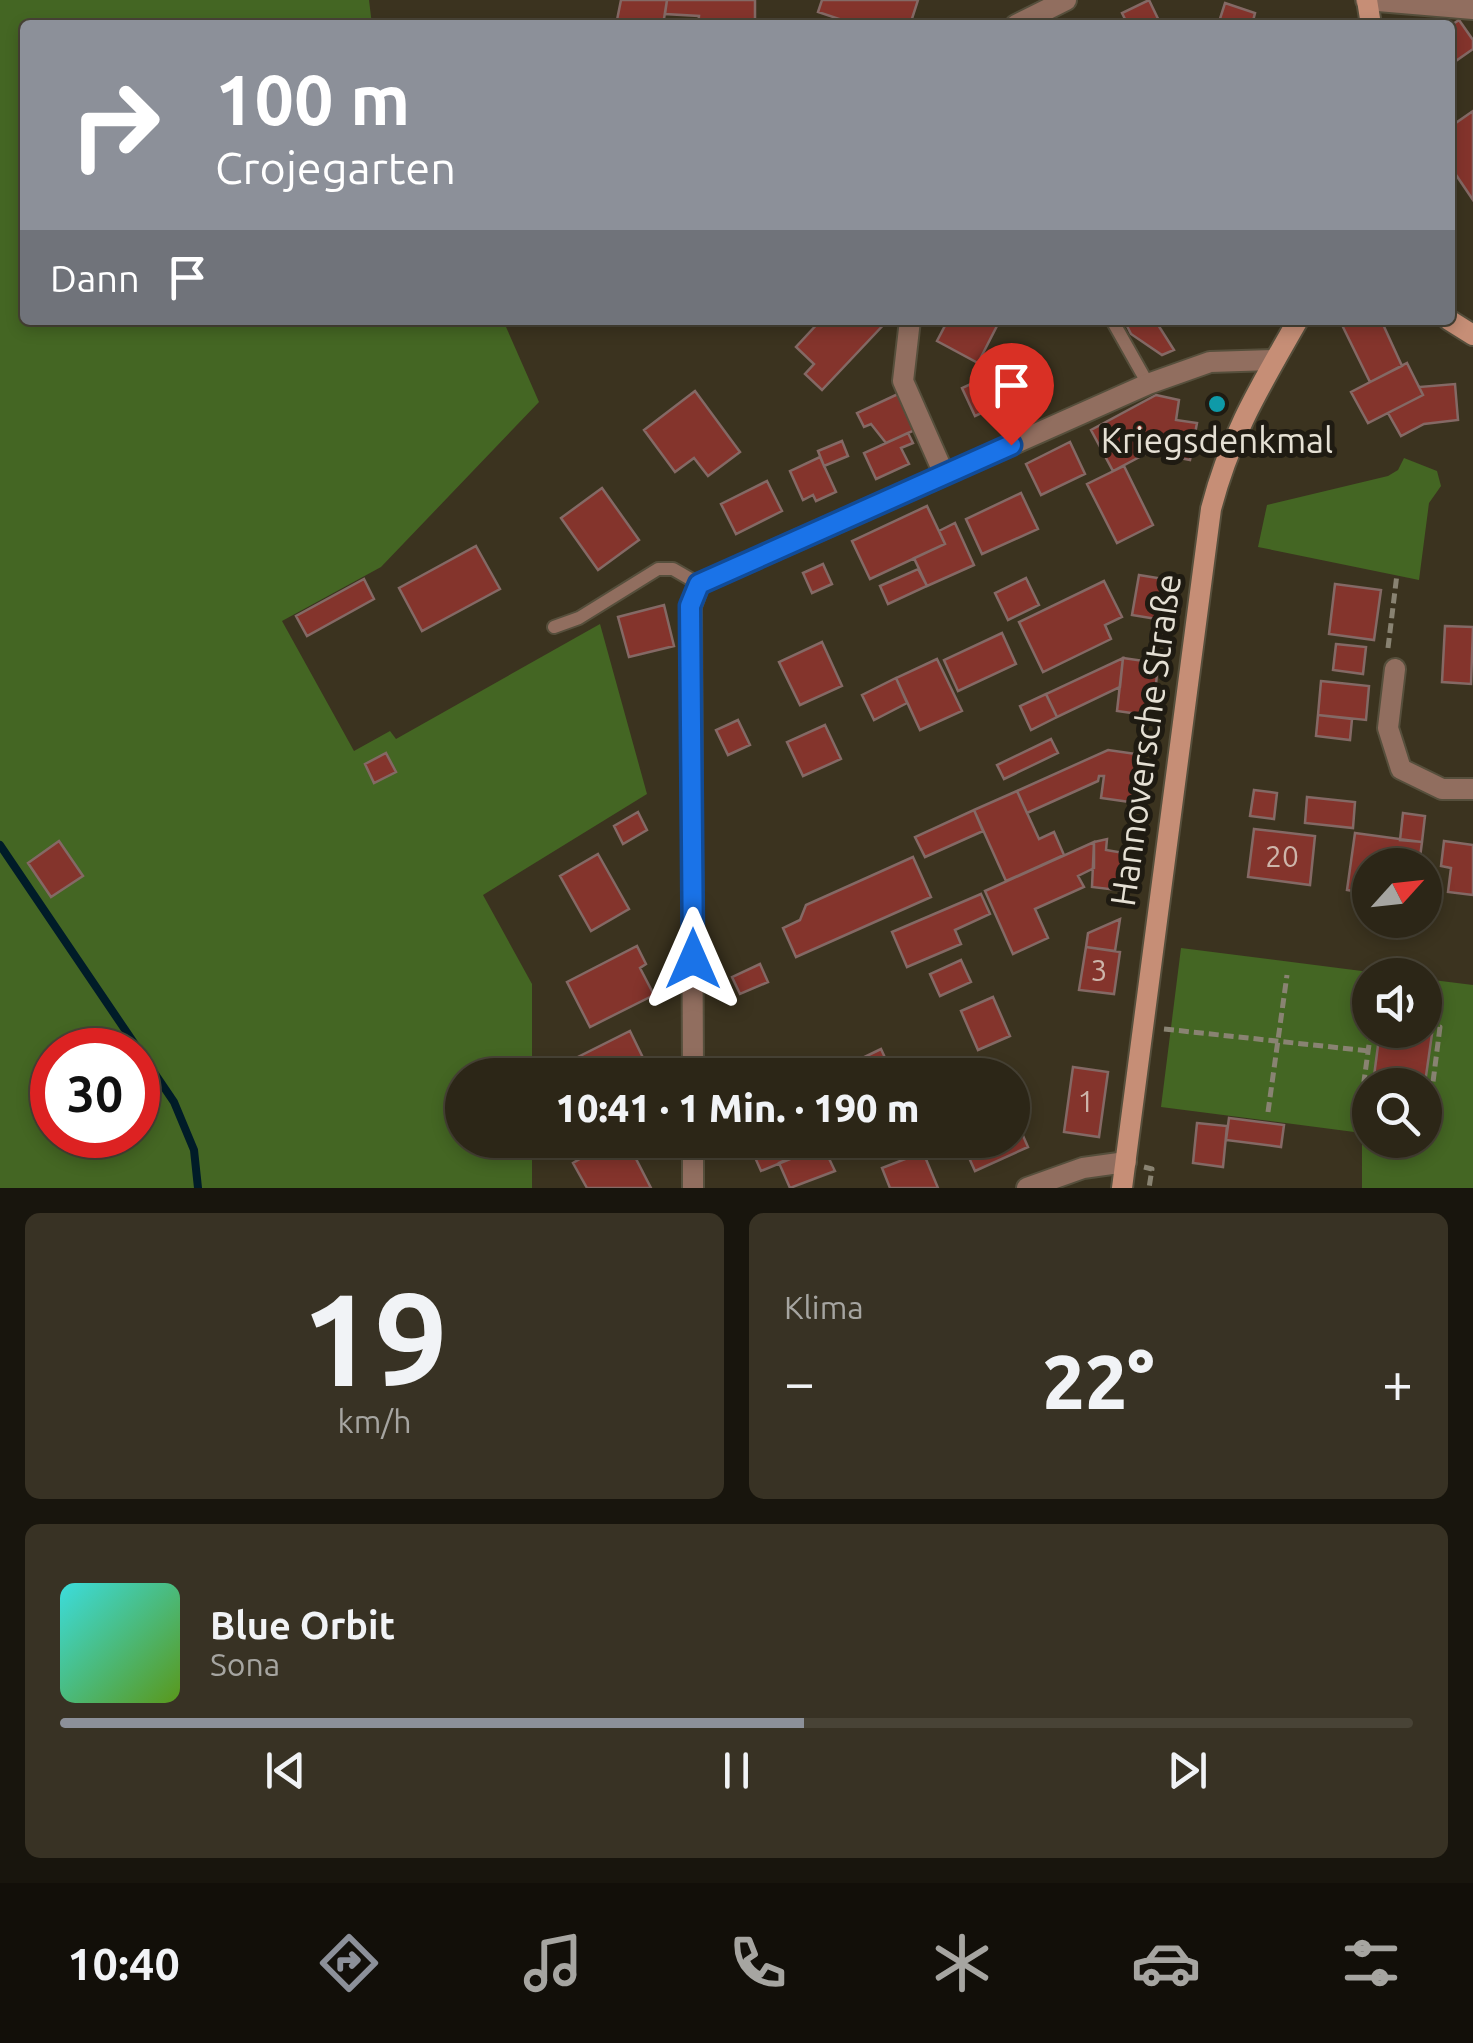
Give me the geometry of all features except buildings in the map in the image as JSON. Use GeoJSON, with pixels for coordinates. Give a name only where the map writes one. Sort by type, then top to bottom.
{"type":"FeatureCollection","features":[{"type":"Feature","properties":{"kind":"street"},"geometry":{"type":"LineString","coordinates":[[1026,20],[1066,0]]}},
{"type":"Feature","properties":{"kind":"street"},"geometry":{"type":"LineString","coordinates":[[1367,0],[1473,9]]}},
{"type":"Feature","properties":{"kind":"street"},"geometry":{"type":"LineString","coordinates":[[909,325],[903,380],[944,474]]}},
{"type":"Feature","properties":{"kind":"street","name":"Hannoversche Straße"},"geometry":{"type":"LineString","coordinates":[[1122,1188],[1211,509],[1225,454],[1246,408],[1295,325]]}},
{"type":"Feature","properties":{"kind":"street"},"geometry":{"type":"LineString","coordinates":[[693,1058],[690,606],[699,584],[1148,384],[1210,362],[1275,360]]}},
{"type":"Feature","properties":{"kind":"street"},"geometry":{"type":"LineString","coordinates":[[1395,669],[1388,728],[1401,769],[1442,789],[1473,789]]}},
{"type":"Feature","properties":{"kind":"street"},"geometry":{"type":"LineString","coordinates":[[693,1158],[693,1188]]}},
{"type":"Feature","properties":{"kind":"street"},"geometry":{"type":"LineString","coordinates":[[1027,1188],[1083,1168],[1126,1162]]}},
{"type":"Feature","properties":{"kind":"lane"},"geometry":{"type":"LineString","coordinates":[[1115,325],[1148,384]]}},
{"type":"Feature","properties":{"kind":"lane"},"geometry":{"type":"LineString","coordinates":[[554,627],[579,618],[658,569],[673,569],[699,584]]}},
{"type":"Feature","properties":{"kind":"path"},"geometry":{"type":"LineString","coordinates":[[1395,669],[1387,657],[1396,574]]}},
{"type":"Feature","properties":{"kind":"path"},"geometry":{"type":"LineString","coordinates":[[1268,1112],[1286,975]]}},
{"type":"Feature","properties":{"kind":"path"},"geometry":{"type":"LineString","coordinates":[[1141,1027],[1368,1051]]}},
{"type":"Feature","properties":{"kind":"path"},"geometry":{"type":"LineString","coordinates":[[1366,1068],[1368,1048]]}},
{"type":"Feature","properties":{"kind":"green space"},"geometry":{"type":"Polygon","coordinates":[[[0,0],[369,0],[371,20],[20,20],[20,325],[505,325],[539,402],[381,567],[282,621],[354,751],[390,731],[396,739],[600,624],[647,794],[483,895],[532,984],[532,1058],[445,1058],[445,1158],[532,1158],[532,1188],[0,1188],[0,0]]]}},
{"type":"Feature","properties":{"kind":"green space"},"geometry":{"type":"Polygon","coordinates":[[[1404,458],[1437,471],[1441,486],[1429,503],[1419,580],[1258,547],[1267,505],[1388,476],[1398,470],[1404,458]]]}},
{"type":"Feature","properties":{"kind":"green space"},"geometry":{"type":"Polygon","coordinates":[[[1181,948],[1352,970],[1352,1048],[1442,1048],[1442,981],[1473,985],[1473,1188],[1362,1188],[1362,1158],[1442,1158],[1442,1068],[1352,1068],[1352,1132],[1161,1107],[1181,948]]]}},
{"type":"Feature","properties":{"kind":"waterway"},"geometry":{"type":"LineString","coordinates":[[0,845],[174,1102],[194,1150],[198,1188]]}},
{"type":"Feature","properties":{"kind":"place","name":"Kriegsdenkmal"},"geometry":{"type":"Point","coordinates":[1217,404]}},
{"type":"Feature","properties":{"kind":"route"},"geometry":{"type":"LineString","coordinates":[[693,959],[690,606],[699,584],[1011,445]]}}]}
